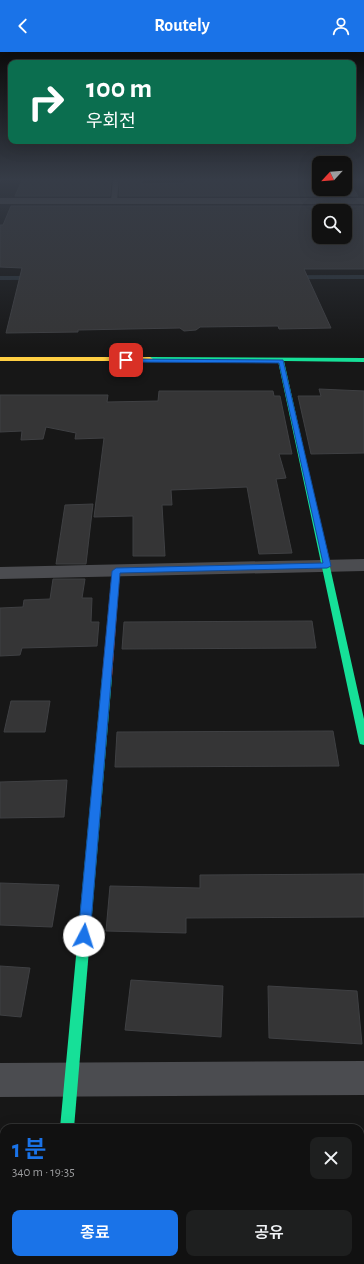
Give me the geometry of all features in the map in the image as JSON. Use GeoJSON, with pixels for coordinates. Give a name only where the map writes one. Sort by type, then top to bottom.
{"type":"FeatureCollection","features":[{"type":"Feature","properties":{"kind":"street"},"geometry":{"type":"LineString","coordinates":[[0,360],[364,360]]}},
{"type":"Feature","properties":{"kind":"street"},"geometry":{"type":"LineString","coordinates":[[281,361],[364,741]]}},
{"type":"Feature","properties":{"kind":"street"},"geometry":{"type":"LineString","coordinates":[[0,573],[364,565]]}},
{"type":"Feature","properties":{"kind":"street"},"geometry":{"type":"LineString","coordinates":[[67,1124],[116,571]]}},
{"type":"Feature","properties":{"kind":"street"},"geometry":{"type":"LineString","coordinates":[[0,1080],[364,1078]]}},
{"type":"Feature","properties":{"kind":"shaded area"},"geometry":{"type":"Polygon","coordinates":[[[364,275],[364,279],[0,280],[0,276],[364,275]]]}},
{"type":"Feature","properties":{"kind":"building"},"geometry":{"type":"Polygon","coordinates":[[[0,235],[312,235],[312,244],[352,244],[352,235],[363,235],[364,269],[304,269],[331,328],[279,329],[278,326],[200,327],[196,330],[184,331],[180,328],[6,333],[22,268],[0,267],[0,235]]]}},
{"type":"Feature","properties":{"kind":"building"},"geometry":{"type":"Polygon","coordinates":[[[319,389],[364,391],[364,453],[311,454],[298,396],[321,396],[319,389]]]}},
{"type":"Feature","properties":{"kind":"building"},"geometry":{"type":"Polygon","coordinates":[[[159,391],[273,391],[274,396],[280,396],[292,454],[279,454],[286,478],[276,479],[292,553],[259,554],[247,487],[171,490],[172,505],[162,505],[165,556],[133,556],[133,516],[94,517],[104,438],[75,439],[76,433],[46,427],[43,439],[21,440],[22,431],[0,432],[0,395],[108,395],[107,402],[158,401],[159,391]]]}},
{"type":"Feature","properties":{"kind":"building"},"geometry":{"type":"Polygon","coordinates":[[[93,504],[86,564],[56,564],[65,505],[93,504]]]}},
{"type":"Feature","properties":{"kind":"building"},"geometry":{"type":"Polygon","coordinates":[[[53,579],[85,579],[82,598],[92,598],[91,622],[99,622],[97,646],[22,648],[20,655],[0,656],[0,608],[23,607],[24,600],[50,599],[53,579]]]}},
{"type":"Feature","properties":{"kind":"building"},"geometry":{"type":"Polygon","coordinates":[[[312,621],[316,648],[122,649],[124,622],[312,621]]]}},
{"type":"Feature","properties":{"kind":"building"},"geometry":{"type":"Polygon","coordinates":[[[11,701],[50,701],[45,732],[4,732],[11,701]]]}},
{"type":"Feature","properties":{"kind":"building"},"geometry":{"type":"Polygon","coordinates":[[[333,731],[339,766],[115,767],[117,732],[333,731]]]}},
{"type":"Feature","properties":{"kind":"building"},"geometry":{"type":"Polygon","coordinates":[[[67,780],[64,817],[0,818],[0,782],[67,780]]]}},
{"type":"Feature","properties":{"kind":"building"},"geometry":{"type":"Polygon","coordinates":[[[364,874],[364,917],[186,918],[186,933],[106,931],[110,886],[200,888],[200,875],[364,874]]]}},
{"type":"Feature","properties":{"kind":"building"},"geometry":{"type":"Polygon","coordinates":[[[0,883],[59,885],[52,927],[0,925],[0,883]]]}},
{"type":"Feature","properties":{"kind":"building"},"geometry":{"type":"Polygon","coordinates":[[[0,966],[30,968],[21,1017],[0,1015],[0,966]]]}},
{"type":"Feature","properties":{"kind":"building"},"geometry":{"type":"Polygon","coordinates":[[[131,980],[223,986],[221,1037],[125,1030],[131,980]]]}},
{"type":"Feature","properties":{"kind":"building"},"geometry":{"type":"Polygon","coordinates":[[[268,986],[357,991],[362,1044],[269,1038],[268,986]]]}},
{"type":"Feature","properties":{"kind":"traffic: fast"},"geometry":{"type":"LineString","coordinates":[[150,359],[364,360]]}},
{"type":"Feature","properties":{"kind":"traffic: fast"},"geometry":{"type":"LineString","coordinates":[[281,361],[364,741]]}},
{"type":"Feature","properties":{"kind":"traffic: fast"},"geometry":{"type":"LineString","coordinates":[[67,1124],[107,677]]}},
{"type":"Feature","properties":{"kind":"traffic: slow"},"geometry":{"type":"LineString","coordinates":[[0,359],[150,359]]}},
{"type":"Feature","properties":{"kind":"traffic: jam"},"geometry":{"type":"LineString","coordinates":[[107,677],[116,571]]}},
{"type":"Feature","properties":{"kind":"route"},"geometry":{"type":"LineString","coordinates":[[84,936],[116,571],[327,566],[281,361],[126,360]]}}]}
